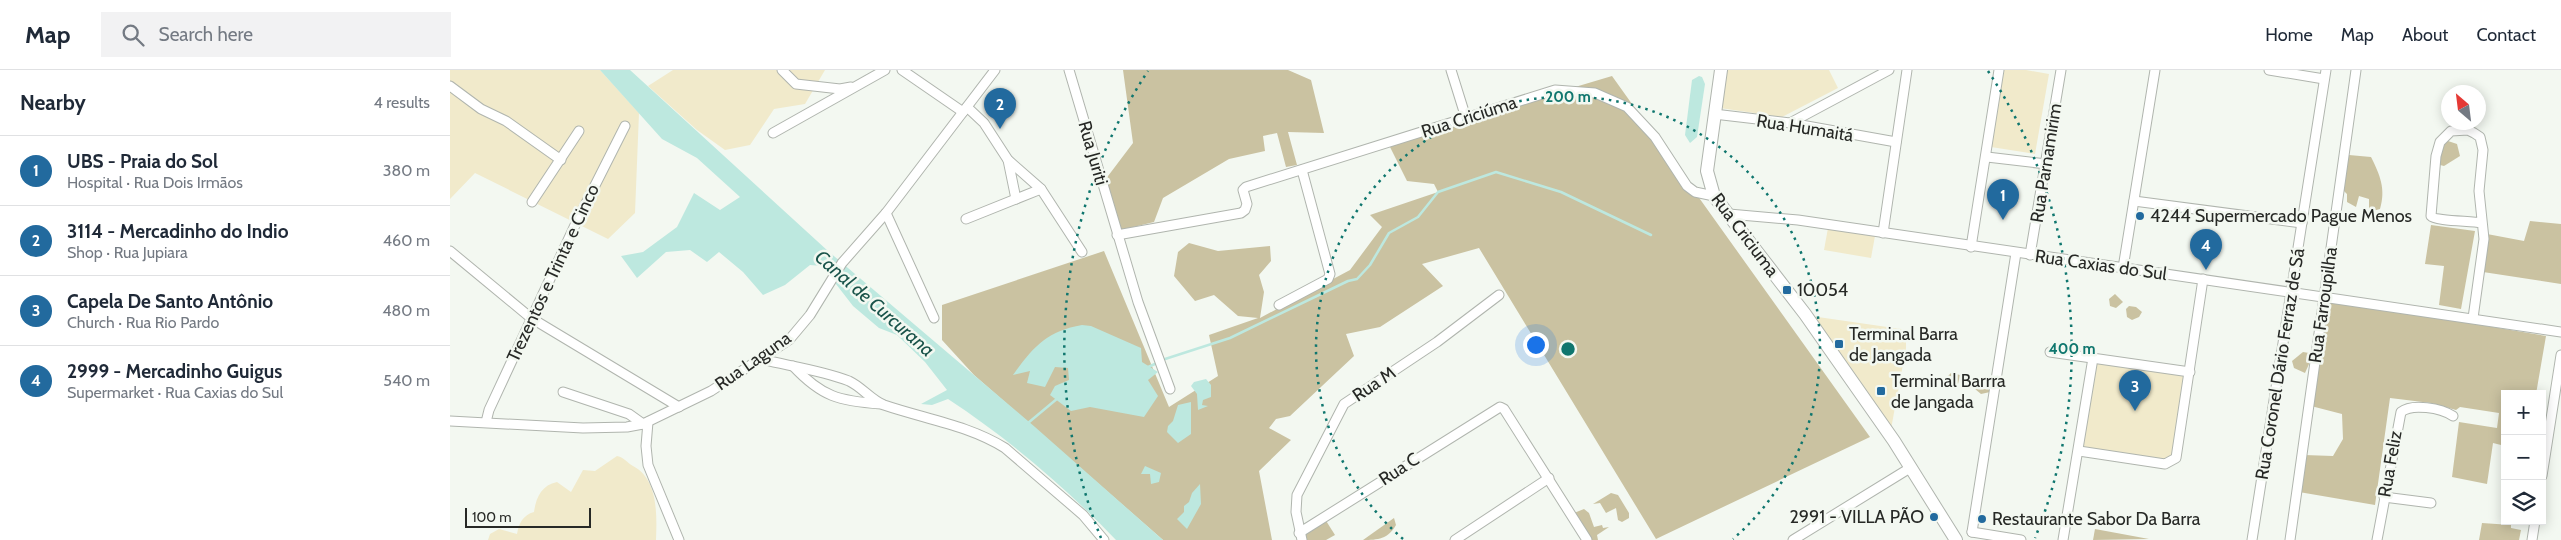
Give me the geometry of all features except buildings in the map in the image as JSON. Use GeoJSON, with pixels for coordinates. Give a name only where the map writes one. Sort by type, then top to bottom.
{"type":"FeatureCollection","features":[{"type":"Feature","properties":{"kind":"main road","name":"Rua Criciuma"},"geometry":{"type":"LineString","coordinates":[[1721,70],[1707,171],[1714,196],[1805,314],[1894,441],[1957,540]]}},
{"type":"Feature","properties":{"kind":"street"},"geometry":{"type":"LineString","coordinates":[[782,70],[796,84],[804,86],[840,88],[863,83]]}},
{"type":"Feature","properties":{"kind":"street"},"geometry":{"type":"LineString","coordinates":[[773,133],[885,70]]}},
{"type":"Feature","properties":{"kind":"street"},"geometry":{"type":"LineString","coordinates":[[902,70],[984,123],[1008,160],[1041,188],[1082,252]]}},
{"type":"Feature","properties":{"kind":"street","name":"Rua Laguna"},"geometry":{"type":"LineString","coordinates":[[450,420],[583,428],[646,423],[711,391],[789,340],[810,315],[830,280],[851,252],[886,213],[995,70]]}},
{"type":"Feature","properties":{"kind":"street","name":"Rua Juriti"},"geometry":{"type":"LineString","coordinates":[[1069,70],[1138,302],[1170,389]]}},
{"type":"Feature","properties":{"kind":"street"},"geometry":{"type":"LineString","coordinates":[[1451,70],[1466,118]]}},
{"type":"Feature","properties":{"kind":"street"},"geometry":{"type":"LineString","coordinates":[[1790,124],[1889,70]]}},
{"type":"Feature","properties":{"kind":"street"},"geometry":{"type":"LineString","coordinates":[[1882,233],[1907,70]]}},
{"type":"Feature","properties":{"kind":"street"},"geometry":{"type":"LineString","coordinates":[[1972,247],[1999,70]]}},
{"type":"Feature","properties":{"kind":"street","name":"Rua Parnamirim"},"geometry":{"type":"LineString","coordinates":[[2030,255],[2060,70]]}},
{"type":"Feature","properties":{"kind":"street"},"geometry":{"type":"LineString","coordinates":[[2123,268],[2155,70]]}},
{"type":"Feature","properties":{"kind":"street"},"geometry":{"type":"LineString","coordinates":[[2269,70],[2325,74]]}},
{"type":"Feature","properties":{"kind":"street","name":"Rua Farroupilha"},"geometry":{"type":"LineString","coordinates":[[2290,540],[2356,70]]}},
{"type":"Feature","properties":{"kind":"street","name":"Rua Coronel Dário Ferraz de Sá"},"geometry":{"type":"LineString","coordinates":[[2252,540],[2325,74]]}},
{"type":"Feature","properties":{"kind":"street"},"geometry":{"type":"LineString","coordinates":[[450,99],[452,88],[481,109],[506,120],[561,160]]}},
{"type":"Feature","properties":{"kind":"street","name":"Rua Criciúma"},"geometry":{"type":"LineString","coordinates":[[1117,235],[1241,213],[1246,210],[1247,204],[1243,192],[1246,187],[1555,90],[1581,91],[1608,98],[1634,112],[1655,137],[1687,186],[1694,192],[1714,196]]}},
{"type":"Feature","properties":{"kind":"street","name":"Rua Humaitá"},"geometry":{"type":"LineString","coordinates":[[1714,114],[1790,124],[1896,142]]}},
{"type":"Feature","properties":{"kind":"street","name":"Trezentos e Trinta e Cinco"},"geometry":{"type":"LineString","coordinates":[[486,422],[489,410],[531,318],[625,126]]}},
{"type":"Feature","properties":{"kind":"street"},"geometry":{"type":"LineString","coordinates":[[532,202],[579,131]]}},
{"type":"Feature","properties":{"kind":"street"},"geometry":{"type":"LineString","coordinates":[[2473,318],[2483,247],[2482,223],[2479,190],[2483,162],[2482,143],[2474,132],[2451,131],[2440,142],[2436,156],[2431,216],[2440,221],[2458,219],[2482,223]]}},
{"type":"Feature","properties":{"kind":"street"},"geometry":{"type":"LineString","coordinates":[[1987,157],[2046,164]]}},
{"type":"Feature","properties":{"kind":"street"},"geometry":{"type":"LineString","coordinates":[[1008,160],[1016,199]]}},
{"type":"Feature","properties":{"kind":"street"},"geometry":{"type":"LineString","coordinates":[[1279,305],[1328,278],[1330,274],[1302,170]]}},
{"type":"Feature","properties":{"kind":"street"},"geometry":{"type":"LineString","coordinates":[[966,219],[1041,188]]}},
{"type":"Feature","properties":{"kind":"street"},"geometry":{"type":"LineString","coordinates":[[2134,201],[2302,223]]}},
{"type":"Feature","properties":{"kind":"street"},"geometry":{"type":"LineString","coordinates":[[886,213],[934,318]]}},
{"type":"Feature","properties":{"kind":"street","name":"Rua Caxias do Sul"},"geometry":{"type":"LineString","coordinates":[[1729,214],[1776,217],[2561,332]]}},
{"type":"Feature","properties":{"kind":"street"},"geometry":{"type":"LineString","coordinates":[[450,251],[531,318],[679,407]]}},
{"type":"Feature","properties":{"kind":"street"},"geometry":{"type":"LineString","coordinates":[[1972,532],[2016,253]]}},
{"type":"Feature","properties":{"kind":"street"},"geometry":{"type":"LineString","coordinates":[[2079,451],[2165,464],[2173,462],[2176,458],[2203,279]]}},
{"type":"Feature","properties":{"kind":"street","name":"Rua M"},"geometry":{"type":"LineString","coordinates":[[1300,536],[1296,512],[1297,494],[1344,404],[1437,342],[1498,295]]}},
{"type":"Feature","properties":{"kind":"street"},"geometry":{"type":"LineString","coordinates":[[2050,352],[2190,372]]}},
{"type":"Feature","properties":{"kind":"street"},"geometry":{"type":"LineString","coordinates":[[2546,451],[2561,355]]}},
{"type":"Feature","properties":{"kind":"street"},"geometry":{"type":"LineString","coordinates":[[2063,540],[2093,358]]}},
{"type":"Feature","properties":{"kind":"street"},"geometry":{"type":"LineString","coordinates":[[760,359],[850,382],[881,404]]}},
{"type":"Feature","properties":{"kind":"street"},"geometry":{"type":"LineString","coordinates":[[793,366],[811,385],[828,396],[848,402],[881,404],[974,432],[1005,448],[1083,515],[1104,540]]}},
{"type":"Feature","properties":{"kind":"street"},"geometry":{"type":"LineString","coordinates":[[563,392],[629,414],[646,423],[646,456],[652,479],[679,540]]}},
{"type":"Feature","properties":{"kind":"street","name":"Rua C"},"geometry":{"type":"LineString","coordinates":[[1300,536],[1500,407],[1504,409],[1549,478]]}},
{"type":"Feature","properties":{"kind":"street","name":"Rua Feliz"},"geometry":{"type":"LineString","coordinates":[[2377,540],[2401,412],[2415,407],[2453,416]]}},
{"type":"Feature","properties":{"kind":"street"},"geometry":{"type":"LineString","coordinates":[[1793,540],[1910,468]]}},
{"type":"Feature","properties":{"kind":"street"},"geometry":{"type":"LineString","coordinates":[[1455,540],[1549,478],[1587,540]]}},
{"type":"Feature","properties":{"kind":"street"},"geometry":{"type":"LineString","coordinates":[[2384,497],[2431,503]]}},
{"type":"Feature","properties":{"kind":"street"},"geometry":{"type":"LineString","coordinates":[[2532,540],[2534,525]]}},
{"type":"Feature","properties":{"kind":"street"},"geometry":{"type":"LineString","coordinates":[[1957,540],[1972,532],[2021,540]]}},
{"type":"Feature","properties":{"kind":"shaded area"},"geometry":{"type":"Polygon","coordinates":[[[450,70],[600,70],[639,113],[635,213],[608,239],[475,173],[450,199],[450,70]]]}},
{"type":"Feature","properties":{"kind":"shaded area"},"geometry":{"type":"Polygon","coordinates":[[[673,70],[825,70],[805,104],[774,109],[750,145],[725,150],[697,130],[648,86],[673,70]]]}},
{"type":"Feature","properties":{"kind":"shaded area"},"geometry":{"type":"Polygon","coordinates":[[[1123,70],[1288,70],[1311,80],[1324,133],[1288,132],[1297,165],[1286,167],[1277,133],[1263,136],[1265,151],[1229,159],[1163,198],[1154,222],[1121,230],[1105,180],[1133,143],[1123,70]]]}},
{"type":"Feature","properties":{"kind":"shaded area"},"geometry":{"type":"Polygon","coordinates":[[[1720,70],[1829,70],[1838,88],[1782,117],[1713,107],[1720,70]]]}},
{"type":"Feature","properties":{"kind":"shaded area"},"geometry":{"type":"Polygon","coordinates":[[[2004,70],[2026,70],[2049,74],[2035,154],[1991,147],[2004,70]]]}},
{"type":"Feature","properties":{"kind":"shaded area"},"geometry":{"type":"Polygon","coordinates":[[[1612,76],[1870,437],[1656,539],[1479,248],[1422,264],[1443,286],[1380,327],[1346,334],[1354,356],[1290,416],[1276,419],[1269,428],[1291,440],[1259,471],[1272,540],[1163,540],[974,375],[942,340],[942,305],[1104,251],[1169,407],[1218,376],[1209,335],[1258,318],[1238,316],[1214,295],[1195,301],[1174,276],[1178,252],[1189,243],[1218,251],[1270,246],[1271,261],[1259,275],[1264,292],[1260,318],[1350,270],[1382,227],[1370,215],[1438,192],[1434,184],[1407,181],[1388,143],[1612,76]]]}},
{"type":"Feature","properties":{"kind":"shaded area"},"geometry":{"type":"Polygon","coordinates":[[[2442,139],[2457,144],[2460,156],[2444,166],[2432,163],[2431,157],[2442,139]]]}},
{"type":"Feature","properties":{"kind":"shaded area"},"geometry":{"type":"Polygon","coordinates":[[[2349,155],[2371,157],[2381,182],[2382,202],[2380,209],[2369,212],[2369,199],[2359,196],[2356,207],[2347,202],[2347,194],[2335,182],[2349,155]]]}},
{"type":"Feature","properties":{"kind":"shaded area"},"geometry":{"type":"Polygon","coordinates":[[[2530,221],[2561,224],[2561,284],[2483,272],[2487,234],[2524,241],[2530,221]]]}},
{"type":"Feature","properties":{"kind":"shaded area"},"geometry":{"type":"Polygon","coordinates":[[[2431,225],[2475,231],[2461,309],[2439,305],[2444,266],[2425,264],[2431,225]]]}},
{"type":"Feature","properties":{"kind":"shaded area"},"geometry":{"type":"Polygon","coordinates":[[[1828,228],[1875,236],[1871,258],[1824,250],[1828,228]]]}},
{"type":"Feature","properties":{"kind":"shaded area"},"geometry":{"type":"Polygon","coordinates":[[[2115,294],[2123,302],[2116,308],[2110,306],[2109,299],[2115,294]]]}},
{"type":"Feature","properties":{"kind":"shaded area"},"geometry":{"type":"Polygon","coordinates":[[[2326,299],[2546,336],[2537,390],[2501,390],[2501,445],[2493,443],[2487,484],[2452,477],[2459,422],[2497,428],[2499,413],[2460,407],[2456,410],[2431,403],[2390,398],[2375,505],[2299,492],[2304,455],[2333,456],[2343,439],[2342,414],[2311,406],[2326,299]]]}},
{"type":"Feature","properties":{"kind":"shaded area"},"geometry":{"type":"Polygon","coordinates":[[[2129,306],[2136,307],[2142,312],[2139,317],[2132,320],[2127,317],[2126,309],[2129,306]]]}},
{"type":"Feature","properties":{"kind":"shaded area","name":"Terminal Barrra de Jangada"},"geometry":{"type":"Polygon","coordinates":[[[1811,316],[1901,329],[1906,339],[1906,348],[1891,429],[1811,316]]]}},
{"type":"Feature","properties":{"kind":"shaded area"},"geometry":{"type":"Polygon","coordinates":[[[2303,352],[2309,353],[2309,364],[2305,373],[2294,368],[2292,361],[2303,352]]]}},
{"type":"Feature","properties":{"kind":"shaded area"},"geometry":{"type":"Polygon","coordinates":[[[2093,358],[2190,372],[2173,462],[2079,451],[2093,358]]]}},
{"type":"Feature","properties":{"kind":"shaded area"},"geometry":{"type":"Polygon","coordinates":[[[1951,373],[1960,375],[1958,384],[1944,380],[1951,373]]]}},
{"type":"Feature","properties":{"kind":"shaded area"},"geometry":{"type":"Polygon","coordinates":[[[1978,381],[1986,382],[1990,392],[1981,394],[1975,389],[1978,381]]]}},
{"type":"Feature","properties":{"kind":"shaded area"},"geometry":{"type":"Polygon","coordinates":[[[617,456],[641,472],[652,488],[656,509],[656,540],[488,540],[490,534],[499,529],[517,534],[522,520],[534,512],[538,497],[547,486],[557,482],[571,492],[583,470],[595,471],[617,456]]]}},
{"type":"Feature","properties":{"kind":"shaded area"},"geometry":{"type":"Polygon","coordinates":[[[1611,493],[1618,495],[1629,513],[1629,518],[1622,522],[1618,520],[1616,508],[1606,513],[1600,503],[1593,504],[1611,493]]]}},
{"type":"Feature","properties":{"kind":"shaded area"},"geometry":{"type":"Polygon","coordinates":[[[1584,509],[1589,513],[1594,527],[1602,525],[1603,528],[1609,527],[1597,535],[1598,540],[1590,540],[1574,513],[1584,509]]]}},
{"type":"Feature","properties":{"kind":"shaded area"},"geometry":{"type":"Polygon","coordinates":[[[1323,516],[1335,535],[1326,540],[1306,540],[1302,527],[1323,516]]]}},
{"type":"Feature","properties":{"kind":"shaded area"},"geometry":{"type":"Polygon","coordinates":[[[1394,518],[1396,525],[1386,536],[1378,539],[1363,540],[1394,518]]]}},
{"type":"Feature","properties":{"kind":"shaded area"},"geometry":{"type":"Polygon","coordinates":[[[2482,523],[2511,525],[2511,528],[2521,530],[2519,540],[2479,540],[2482,523]]]}},
{"type":"Feature","properties":{"kind":"shaded area"},"geometry":{"type":"Polygon","coordinates":[[[2095,529],[2149,539],[2093,540],[2095,529]]]}},
{"type":"Feature","properties":{"kind":"water","name":"Canal de Curcurana"},"geometry":{"type":"Polygon","coordinates":[[[600,70],[630,70],[828,251],[1035,427],[1163,540],[1116,540],[1077,501],[1036,465],[971,414],[948,399],[932,405],[921,404],[947,390],[925,362],[897,335],[879,328],[853,306],[822,266],[810,265],[785,285],[763,295],[743,272],[719,252],[707,262],[690,250],[666,252],[637,278],[621,256],[643,252],[677,227],[694,193],[720,210],[740,197],[697,158],[662,139],[600,70]]]}},
{"type":"Feature","properties":{"kind":"water"},"geometry":{"type":"Polygon","coordinates":[[[1699,76],[1702,77],[1705,84],[1697,137],[1690,143],[1685,135],[1692,80],[1699,76]]]}},
{"type":"Feature","properties":{"kind":"water"},"geometry":{"type":"Polygon","coordinates":[[[1082,325],[1091,326],[1141,348],[1142,362],[1158,372],[1148,380],[1158,396],[1144,417],[1090,407],[1071,411],[1050,395],[1055,386],[1069,380],[1068,368],[1055,367],[1045,387],[1027,383],[1030,371],[1013,375],[1034,348],[1050,336],[1059,331],[1082,325]]]}},
{"type":"Feature","properties":{"kind":"water"},"geometry":{"type":"Polygon","coordinates":[[[1206,379],[1211,385],[1211,397],[1203,400],[1202,405],[1208,406],[1198,410],[1197,394],[1191,386],[1194,382],[1206,379]]]}},
{"type":"Feature","properties":{"kind":"water"},"geometry":{"type":"Polygon","coordinates":[[[1191,402],[1191,434],[1178,443],[1167,432],[1168,426],[1173,421],[1178,405],[1191,402]]]}},
{"type":"Feature","properties":{"kind":"water"},"geometry":{"type":"Polygon","coordinates":[[[1145,466],[1161,473],[1159,482],[1151,484],[1150,474],[1141,474],[1145,466]]]}},
{"type":"Feature","properties":{"kind":"water"},"geometry":{"type":"Polygon","coordinates":[[[1200,484],[1201,504],[1187,529],[1177,519],[1184,512],[1184,506],[1189,502],[1192,493],[1200,484]]]}},
{"type":"Feature","properties":{"kind":"waterway"},"geometry":{"type":"LineString","coordinates":[[1162,360],[1230,338],[1348,281],[1357,279],[1370,265],[1389,233],[1418,217],[1438,192],[1496,172],[1561,192],[1651,235]]}},
{"type":"Feature","properties":{"kind":"waterway"},"geometry":{"type":"LineString","coordinates":[[1146,368],[1157,363]]}},
{"type":"Feature","properties":{"kind":"waterway"},"geometry":{"type":"LineString","coordinates":[[1028,423],[1058,398]]}},
{"type":"Feature","properties":{"kind":"place","name":"3114 - Mercadinho do Indio"},"geometry":{"type":"Point","coordinates":[1000,129]}},
{"type":"Feature","properties":{"kind":"place","name":"4244 Supermercado Pague Menos"},"geometry":{"type":"Point","coordinates":[2140,216]}},
{"type":"Feature","properties":{"kind":"place","name":"UBS - Praia do Sol"},"geometry":{"type":"Point","coordinates":[2003,220]}},
{"type":"Feature","properties":{"kind":"place","name":"2999 - Mercadinho Guigus"},"geometry":{"type":"Point","coordinates":[2206,270]}},
{"type":"Feature","properties":{"kind":"place","name":"10054"},"geometry":{"type":"Point","coordinates":[1787,290]}},
{"type":"Feature","properties":{"kind":"place","name":"Terminal Barra de Jangada"},"geometry":{"type":"Point","coordinates":[1839,344]}},
{"type":"Feature","properties":{"kind":"place","name":"Terminal Barrra de Jangada"},"geometry":{"type":"Point","coordinates":[1881,391]}},
{"type":"Feature","properties":{"kind":"place","name":"Capela De Santo Antônio"},"geometry":{"type":"Point","coordinates":[2135,411]}},
{"type":"Feature","properties":{"kind":"place","name":"2991 - VILLA PÃO"},"geometry":{"type":"Point","coordinates":[1934,517]}},
{"type":"Feature","properties":{"kind":"place","name":"Restaurante Sabor Da Barra"},"geometry":{"type":"Point","coordinates":[1982,519]}}]}
